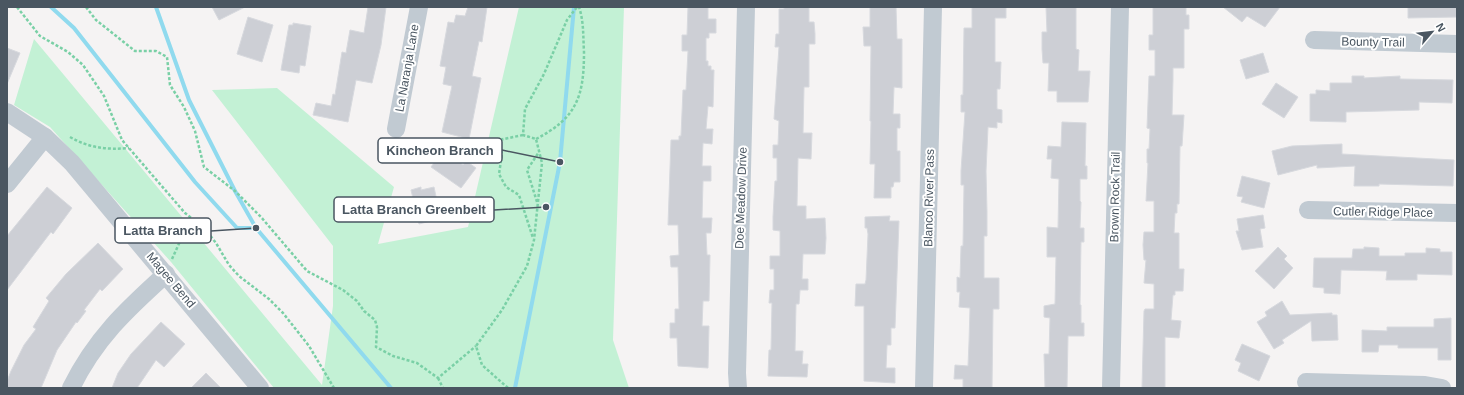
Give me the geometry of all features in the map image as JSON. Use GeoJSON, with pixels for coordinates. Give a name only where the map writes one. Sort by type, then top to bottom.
{"type":"FeatureCollection","features":[{"type":"Feature","properties":{"kind":"street","name":"La Naranja Lane"},"geometry":{"type":"LineString","coordinates":[[396,129],[419,7]]}},
{"type":"Feature","properties":{"kind":"street","name":"Doe Meadow Drive"},"geometry":{"type":"LineString","coordinates":[[738,388],[737,357],[746,7]]}},
{"type":"Feature","properties":{"kind":"street","name":"Blanco River Pass"},"geometry":{"type":"LineString","coordinates":[[924,388],[933,7]]}},
{"type":"Feature","properties":{"kind":"street","name":"Brown Rock Trail"},"geometry":{"type":"LineString","coordinates":[[1111,388],[1120,7]]}},
{"type":"Feature","properties":{"kind":"street","name":"Bounty Trail"},"geometry":{"type":"LineString","coordinates":[[1314,40],[1457,44]]}},
{"type":"Feature","properties":{"kind":"street","name":"Magee Bend"},"geometry":{"type":"LineString","coordinates":[[7,112],[45,137],[72,163],[260,388]]}},
{"type":"Feature","properties":{"kind":"street"},"geometry":{"type":"LineString","coordinates":[[7,184],[45,137]]}},
{"type":"Feature","properties":{"kind":"street","name":"Cutler Ridge Place"},"geometry":{"type":"LineString","coordinates":[[1308,210],[1457,213]]}},
{"type":"Feature","properties":{"kind":"street"},"geometry":{"type":"LineString","coordinates":[[71,388],[87,358],[107,331],[135,302],[166,274]]}},
{"type":"Feature","properties":{"kind":"street"},"geometry":{"type":"LineString","coordinates":[[1306,382],[1425,385],[1442,388]]}},
{"type":"Feature","properties":{"kind":"path"},"geometry":{"type":"LineString","coordinates":[[17,7],[40,36],[68,52],[83,65],[104,96],[122,140],[185,214],[194,220],[216,243],[229,265],[239,276],[269,299],[283,313],[309,346],[334,388]]}},
{"type":"Feature","properties":{"kind":"path"},"geometry":{"type":"LineString","coordinates":[[86,7],[96,20],[135,51],[156,51],[167,57],[170,85],[184,107],[195,131],[204,167],[235,191],[261,217],[307,271],[343,290],[357,301],[364,312],[375,320],[377,327],[376,347],[394,356],[417,363],[438,378],[443,388]]}},
{"type":"Feature","properties":{"kind":"path"},"geometry":{"type":"LineString","coordinates":[[523,135],[525,109],[544,74],[567,20],[578,7],[583,20],[584,71],[579,99],[567,118],[548,133],[536,139],[523,135],[499,140],[502,154],[499,174],[506,186],[519,195],[534,240]]}},
{"type":"Feature","properties":{"kind":"path"},"geometry":{"type":"LineString","coordinates":[[70,137],[91,147],[105,150],[129,148]]}},
{"type":"Feature","properties":{"kind":"path"},"geometry":{"type":"LineString","coordinates":[[438,378],[476,346],[502,310],[527,266],[534,240],[542,163],[536,139]]}},
{"type":"Feature","properties":{"kind":"path"},"geometry":{"type":"LineString","coordinates":[[537,204],[527,170],[539,152]]}},
{"type":"Feature","properties":{"kind":"path"},"geometry":{"type":"LineString","coordinates":[[166,274],[182,237],[194,220]]}},
{"type":"Feature","properties":{"kind":"path"},"geometry":{"type":"LineString","coordinates":[[476,346],[482,365],[508,388]]}},
{"type":"Feature","properties":{"kind":"green space"},"geometry":{"type":"Polygon","coordinates":[[[519,7],[624,7],[613,340],[629,388],[274,388],[171,262],[50,127],[14,105],[34,39],[322,385],[333,306],[333,246],[212,90],[277,88],[394,187],[378,244],[468,227],[519,7]]]}},
{"type":"Feature","properties":{"kind":"building"},"geometry":{"type":"Polygon","coordinates":[[[212,7],[245,7],[219,20],[212,7]]]}},
{"type":"Feature","properties":{"kind":"building"},"geometry":{"type":"Polygon","coordinates":[[[368,7],[386,7],[381,45],[372,83],[356,80],[348,122],[313,115],[316,103],[331,106],[333,94],[335,95],[342,52],[346,53],[350,30],[364,33],[368,7]]]}},
{"type":"Feature","properties":{"kind":"building"},"geometry":{"type":"Polygon","coordinates":[[[468,7],[487,7],[482,42],[479,41],[472,76],[481,78],[469,139],[442,132],[452,86],[443,84],[446,67],[440,66],[448,22],[454,23],[456,15],[465,16],[468,7]]]}},
{"type":"Feature","properties":{"kind":"building"},"geometry":{"type":"Polygon","coordinates":[[[688,7],[708,7],[708,19],[716,19],[716,33],[709,33],[709,38],[706,38],[706,61],[708,61],[708,66],[711,66],[711,70],[714,70],[713,107],[708,106],[706,129],[713,129],[712,144],[703,143],[702,166],[711,166],[711,181],[703,181],[702,218],[712,218],[711,233],[706,233],[707,255],[710,255],[709,301],[703,301],[702,326],[709,326],[708,368],[678,366],[677,338],[670,338],[670,323],[675,323],[675,309],[679,309],[678,267],[671,267],[670,256],[679,255],[678,225],[668,225],[671,140],[679,140],[679,136],[681,136],[683,90],[686,90],[688,51],[682,51],[682,35],[687,35],[688,7]]]}},
{"type":"Feature","properties":{"kind":"building"},"geometry":{"type":"Polygon","coordinates":[[[784,7],[809,7],[809,22],[814,22],[815,34],[815,44],[809,44],[809,87],[804,87],[803,133],[812,133],[811,159],[798,158],[797,206],[806,206],[806,219],[825,218],[826,238],[825,254],[803,254],[802,279],[808,279],[808,290],[800,290],[799,304],[796,304],[795,351],[803,351],[802,364],[808,364],[807,377],[768,376],[769,350],[771,350],[772,303],[769,303],[770,290],[774,290],[774,269],[770,269],[770,256],[780,256],[780,231],[773,230],[775,181],[777,181],[777,158],[773,158],[773,145],[778,145],[779,121],[774,119],[779,47],[775,47],[776,34],[779,34],[779,9],[784,9],[784,7]]]}},
{"type":"Feature","properties":{"kind":"building"},"geometry":{"type":"Polygon","coordinates":[[[870,7],[896,7],[897,39],[902,39],[902,88],[894,87],[893,114],[900,114],[900,128],[897,128],[897,151],[900,151],[900,182],[894,182],[893,187],[891,187],[891,198],[874,198],[875,164],[870,164],[871,46],[864,46],[863,27],[870,27],[870,7]]]}},
{"type":"Feature","properties":{"kind":"building"},"geometry":{"type":"Polygon","coordinates":[[[972,7],[1006,7],[1006,18],[995,18],[995,62],[1001,62],[1000,89],[997,89],[997,109],[1002,110],[1002,123],[997,122],[997,128],[988,127],[986,171],[987,236],[984,236],[984,278],[999,278],[999,309],[993,309],[992,388],[963,388],[963,379],[954,379],[955,365],[968,366],[970,308],[959,307],[960,292],[957,292],[957,277],[960,278],[961,246],[963,246],[964,185],[961,185],[961,171],[965,112],[961,112],[961,95],[963,95],[964,28],[972,28],[972,7]]]}},
{"type":"Feature","properties":{"kind":"building"},"geometry":{"type":"Polygon","coordinates":[[[1046,7],[1076,7],[1076,49],[1079,50],[1078,71],[1090,71],[1088,102],[1057,102],[1057,91],[1048,91],[1049,63],[1043,63],[1042,49],[1042,32],[1047,32],[1046,7]]]}},
{"type":"Feature","properties":{"kind":"building"},"geometry":{"type":"Polygon","coordinates":[[[1153,7],[1186,7],[1186,15],[1189,15],[1189,29],[1184,29],[1184,68],[1173,68],[1172,115],[1184,115],[1182,146],[1180,146],[1179,204],[1177,204],[1177,213],[1175,213],[1174,233],[1179,233],[1179,269],[1184,269],[1183,291],[1175,291],[1175,295],[1173,295],[1171,320],[1181,321],[1179,338],[1165,337],[1165,388],[1142,388],[1144,311],[1145,309],[1154,309],[1154,284],[1144,283],[1146,260],[1144,260],[1143,245],[1144,232],[1154,232],[1154,201],[1146,201],[1148,163],[1147,149],[1149,149],[1150,129],[1147,128],[1149,76],[1155,76],[1155,50],[1149,50],[1149,35],[1153,35],[1153,7]]]}},
{"type":"Feature","properties":{"kind":"building"},"geometry":{"type":"Polygon","coordinates":[[[1223,7],[1280,7],[1265,27],[1247,16],[1242,22],[1223,7]]]}},
{"type":"Feature","properties":{"kind":"building"},"geometry":{"type":"Polygon","coordinates":[[[1408,7],[1457,7],[1457,17],[1408,18],[1408,7]]]}},
{"type":"Feature","properties":{"kind":"building"},"geometry":{"type":"Polygon","coordinates":[[[248,17],[273,25],[262,62],[237,54],[248,17]]]}},
{"type":"Feature","properties":{"kind":"building"},"geometry":{"type":"Polygon","coordinates":[[[293,23],[311,26],[305,66],[300,65],[299,73],[281,70],[289,25],[293,25],[293,23]]]}},
{"type":"Feature","properties":{"kind":"building"},"geometry":{"type":"Polygon","coordinates":[[[7,48],[20,53],[7,84],[7,48]]]}},
{"type":"Feature","properties":{"kind":"building"},"geometry":{"type":"Polygon","coordinates":[[[1263,53],[1269,72],[1246,79],[1240,60],[1263,53]]]}},
{"type":"Feature","properties":{"kind":"building"},"geometry":{"type":"Polygon","coordinates":[[[1352,76],[1364,76],[1364,78],[1400,76],[1400,79],[1453,80],[1452,103],[1419,102],[1419,110],[1346,112],[1346,122],[1310,121],[1310,94],[1316,94],[1316,90],[1330,91],[1330,83],[1352,83],[1352,76]]]}},
{"type":"Feature","properties":{"kind":"building"},"geometry":{"type":"Polygon","coordinates":[[[1276,83],[1298,97],[1284,118],[1262,104],[1276,83]]]}},
{"type":"Feature","properties":{"kind":"building"},"geometry":{"type":"Polygon","coordinates":[[[1062,122],[1086,123],[1085,166],[1087,166],[1087,179],[1080,179],[1080,228],[1084,228],[1084,242],[1081,242],[1080,305],[1081,323],[1084,323],[1084,336],[1068,336],[1067,388],[1045,388],[1044,354],[1049,354],[1050,318],[1044,317],[1044,306],[1055,304],[1056,257],[1047,257],[1047,227],[1058,228],[1059,179],[1051,178],[1052,159],[1047,159],[1048,146],[1061,147],[1062,122]]]}},
{"type":"Feature","properties":{"kind":"building"},"geometry":{"type":"Polygon","coordinates":[[[1342,144],[1342,154],[1454,160],[1453,186],[1379,184],[1379,186],[1354,186],[1355,166],[1317,168],[1317,165],[1278,175],[1272,151],[1292,146],[1342,144]]]}},
{"type":"Feature","properties":{"kind":"building"},"geometry":{"type":"Polygon","coordinates":[[[447,153],[463,165],[466,161],[476,168],[461,188],[431,167],[439,156],[443,158],[447,153]]]}},
{"type":"Feature","properties":{"kind":"building"},"geometry":{"type":"Polygon","coordinates":[[[1242,176],[1270,183],[1264,208],[1241,202],[1243,197],[1237,196],[1242,176]]]}},
{"type":"Feature","properties":{"kind":"building"},"geometry":{"type":"Polygon","coordinates":[[[47,187],[72,208],[53,234],[51,232],[7,290],[7,236],[47,187]]]}},
{"type":"Feature","properties":{"kind":"building"},"geometry":{"type":"Polygon","coordinates":[[[421,187],[421,190],[434,187],[438,206],[455,202],[458,214],[419,224],[411,190],[421,187]]]}},
{"type":"Feature","properties":{"kind":"building"},"geometry":{"type":"Polygon","coordinates":[[[1263,215],[1265,228],[1260,229],[1263,247],[1242,250],[1236,231],[1239,231],[1237,219],[1263,215]]]}},
{"type":"Feature","properties":{"kind":"building"},"geometry":{"type":"Polygon","coordinates":[[[890,216],[889,221],[899,221],[895,328],[891,328],[891,345],[887,345],[886,368],[895,368],[895,383],[864,381],[864,306],[855,306],[856,284],[865,284],[866,280],[868,234],[867,228],[865,228],[865,217],[890,216]]]}},
{"type":"Feature","properties":{"kind":"building"},"geometry":{"type":"Polygon","coordinates":[[[98,243],[123,269],[102,291],[100,289],[84,310],[86,311],[77,323],[76,322],[57,350],[41,388],[7,388],[7,381],[11,371],[24,345],[36,329],[33,327],[49,301],[46,298],[66,274],[98,243]]]}},
{"type":"Feature","properties":{"kind":"building"},"geometry":{"type":"Polygon","coordinates":[[[1278,247],[1287,256],[1284,259],[1293,268],[1274,289],[1255,271],[1278,247]]]}},
{"type":"Feature","properties":{"kind":"building"},"geometry":{"type":"Polygon","coordinates":[[[1364,247],[1379,248],[1379,256],[1405,256],[1405,253],[1426,253],[1426,248],[1440,249],[1440,252],[1452,252],[1452,275],[1417,274],[1417,280],[1386,280],[1387,271],[1341,270],[1340,294],[1324,293],[1324,288],[1313,287],[1314,258],[1352,258],[1353,249],[1364,249],[1364,247]]]}},
{"type":"Feature","properties":{"kind":"building"},"geometry":{"type":"Polygon","coordinates":[[[1282,301],[1290,315],[1332,313],[1332,315],[1337,315],[1338,340],[1312,341],[1311,321],[1282,340],[1284,343],[1274,349],[1257,322],[1267,316],[1265,312],[1282,301]]]}},
{"type":"Feature","properties":{"kind":"building"},"geometry":{"type":"Polygon","coordinates":[[[1451,318],[1451,360],[1438,360],[1438,348],[1398,348],[1398,345],[1379,345],[1378,352],[1362,352],[1362,330],[1387,331],[1387,327],[1434,327],[1434,319],[1451,318]]]}},
{"type":"Feature","properties":{"kind":"building"},"geometry":{"type":"Polygon","coordinates":[[[161,322],[185,344],[164,367],[156,360],[137,388],[112,388],[118,373],[131,354],[161,322]]]}},
{"type":"Feature","properties":{"kind":"building"},"geometry":{"type":"Polygon","coordinates":[[[1242,344],[1270,356],[1259,381],[1238,371],[1241,363],[1235,360],[1242,344]]]}},
{"type":"Feature","properties":{"kind":"building"},"geometry":{"type":"Polygon","coordinates":[[[206,373],[221,388],[191,388],[206,373]]]}},
{"type":"Feature","properties":{"kind":"waterway"},"geometry":{"type":"LineString","coordinates":[[51,7],[74,28],[195,182],[237,228],[256,228]]}},
{"type":"Feature","properties":{"kind":"waterway"},"geometry":{"type":"LineString","coordinates":[[156,7],[189,100],[235,191],[256,228],[391,388]]}},
{"type":"Feature","properties":{"kind":"waterway"},"geometry":{"type":"LineString","coordinates":[[515,388],[560,162],[574,7]]}},
{"type":"Feature","properties":{"kind":"place","name":"Kincheon Branch"},"geometry":{"type":"Point","coordinates":[560,162]}},
{"type":"Feature","properties":{"kind":"place","name":"Latta Branch Greenbelt"},"geometry":{"type":"Point","coordinates":[546,207]}},
{"type":"Feature","properties":{"kind":"place","name":"Latta Branch"},"geometry":{"type":"Point","coordinates":[256,228]}}]}
